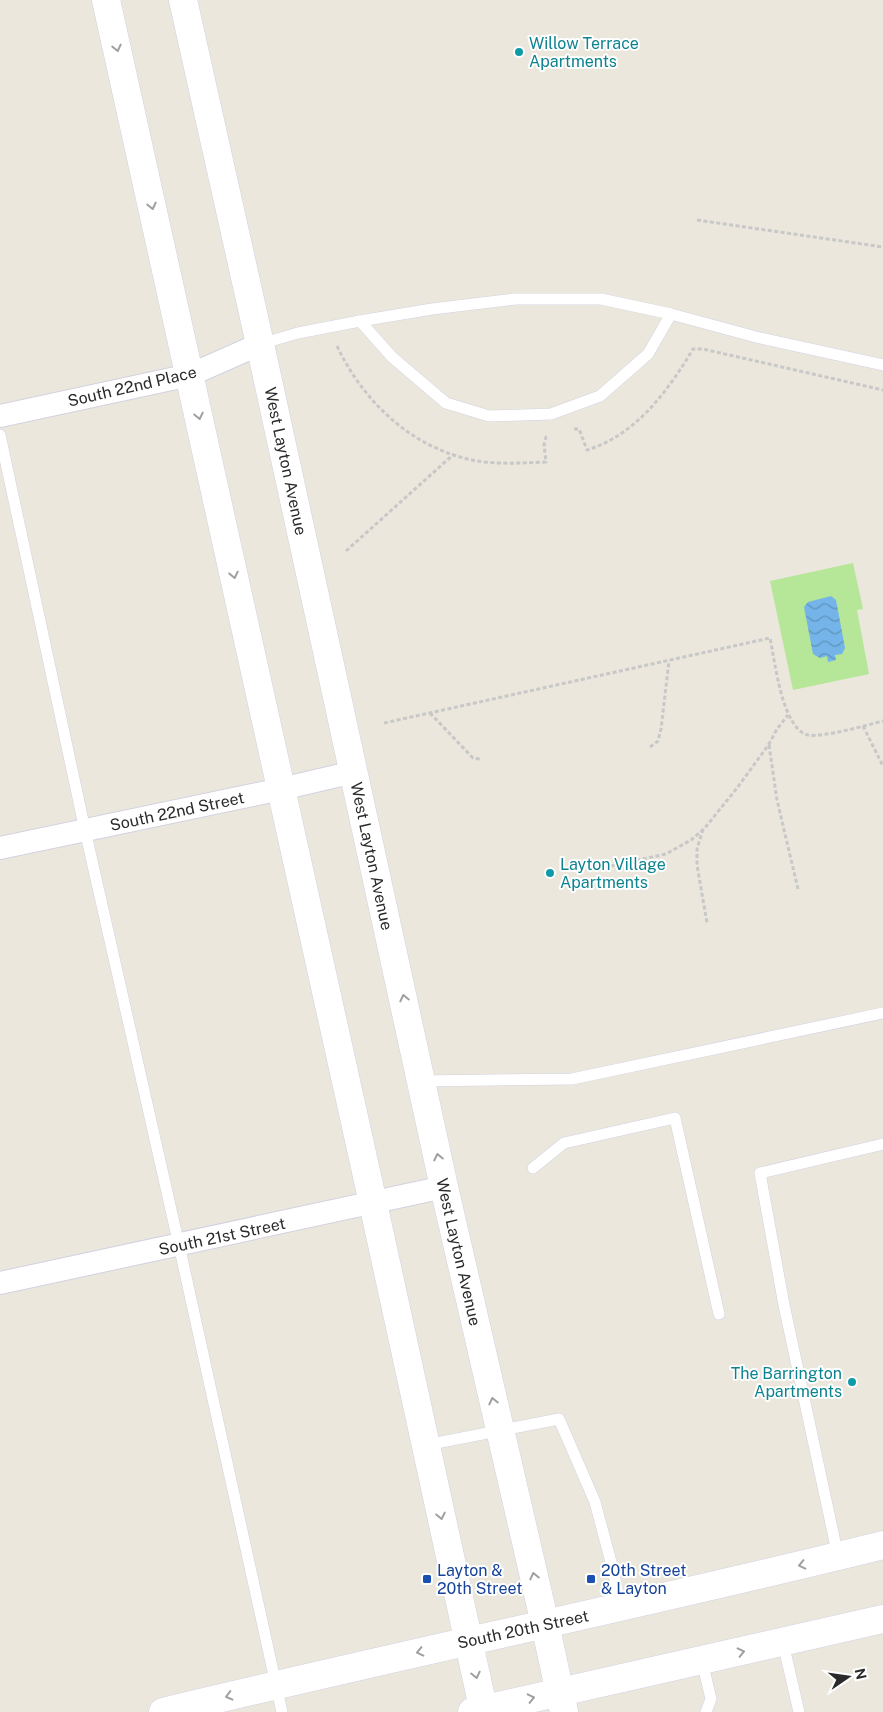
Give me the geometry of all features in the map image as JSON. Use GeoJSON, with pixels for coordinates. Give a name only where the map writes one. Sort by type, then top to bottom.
{"type":"FeatureCollection","features":[{"type":"Feature","properties":{"kind":"main road"},"geometry":{"type":"LineString","coordinates":[[106,0],[426,1445],[468,1641],[480,1711],[562,1702],[702,1661],[883,1619]]}},
{"type":"Feature","properties":{"kind":"main road","name":"West Layton Avenue"},"geometry":{"type":"LineString","coordinates":[[183,0],[444,1187],[562,1702]]}},
{"type":"Feature","properties":{"kind":"main road","name":"South 20th Street"},"geometry":{"type":"LineString","coordinates":[[164,1712],[276,1684],[621,1608],[883,1545]]}},
{"type":"Feature","properties":{"kind":"street","name":"South 22nd Place"},"geometry":{"type":"LineString","coordinates":[[0,416],[190,375],[260,344]]}},
{"type":"Feature","properties":{"kind":"street","name":"South 22nd Street"},"geometry":{"type":"LineString","coordinates":[[0,848],[354,772]]}},
{"type":"Feature","properties":{"kind":"street","name":"South 21st Street"},"geometry":{"type":"LineString","coordinates":[[0,1283],[444,1187]]}},
{"type":"Feature","properties":{"kind":"lane"},"geometry":{"type":"LineString","coordinates":[[260,344],[298,333],[432,309],[516,299],[601,299],[671,314],[756,337],[883,365]]}},
{"type":"Feature","properties":{"kind":"lane"},"geometry":{"type":"LineString","coordinates":[[360,322],[392,357],[446,403],[489,416],[551,414],[600,396],[648,354],[671,314]]}},
{"type":"Feature","properties":{"kind":"lane"},"geometry":{"type":"LineString","coordinates":[[0,435],[85,830],[282,1712]]}},
{"type":"Feature","properties":{"kind":"lane"},"geometry":{"type":"LineString","coordinates":[[422,1081],[572,1079],[883,1013]]}},
{"type":"Feature","properties":{"kind":"lane"},"geometry":{"type":"LineString","coordinates":[[533,1168],[564,1143],[675,1118],[720,1314]]}},
{"type":"Feature","properties":{"kind":"lane"},"geometry":{"type":"LineString","coordinates":[[838,1556],[784,1305],[760,1173],[883,1144]]}},
{"type":"Feature","properties":{"kind":"lane"},"geometry":{"type":"LineString","coordinates":[[426,1445],[559,1419],[595,1502],[621,1608]]}},
{"type":"Feature","properties":{"kind":"lane"},"geometry":{"type":"LineString","coordinates":[[782,1643],[799,1712]]}},
{"type":"Feature","properties":{"kind":"lane"},"geometry":{"type":"LineString","coordinates":[[702,1661],[710,1699],[706,1712]]}},
{"type":"Feature","properties":{"kind":"path"},"geometry":{"type":"LineString","coordinates":[[697,220],[883,247]]}},
{"type":"Feature","properties":{"kind":"path"},"geometry":{"type":"LineString","coordinates":[[346,551],[454,454]]}},
{"type":"Feature","properties":{"kind":"path"},"geometry":{"type":"LineString","coordinates":[[384,723],[770,638],[784,704],[795,727],[807,735],[820,735],[883,721]]}},
{"type":"Feature","properties":{"kind":"path"},"geometry":{"type":"LineString","coordinates":[[650,747],[658,741],[661,729],[669,661]]}},
{"type":"Feature","properties":{"kind":"path"},"geometry":{"type":"LineString","coordinates":[[430,713],[473,758],[480,759]]}},
{"type":"Feature","properties":{"kind":"path"},"geometry":{"type":"LineString","coordinates":[[592,870],[666,854],[691,840],[704,829],[769,744],[777,729],[788,715]]}},
{"type":"Feature","properties":{"kind":"path"},"geometry":{"type":"LineString","coordinates":[[863,726],[883,766]]}},
{"type":"Feature","properties":{"kind":"path"},"geometry":{"type":"LineString","coordinates":[[769,744],[778,800],[798,889]]}},
{"type":"Feature","properties":{"kind":"path"},"geometry":{"type":"LineString","coordinates":[[704,829],[697,849],[697,865],[707,923]]}},
{"type":"Feature","properties":{"kind":"green space"},"geometry":{"type":"Polygon","coordinates":[[[853,563],[863,609],[857,610],[869,674],[793,690],[770,581],[853,563]]]}},
{"type":"Feature","properties":{"kind":"water"},"geometry":{"type":"Polygon","coordinates":[[[831,596],[836,600],[845,648],[842,654],[835,655],[836,660],[828,662],[827,656],[820,658],[813,654],[804,607],[808,602],[831,596]]]}},
{"type":"Feature","properties":{"kind":"place","name":"Willow Terrace Apartments"},"geometry":{"type":"Point","coordinates":[519,52]}},
{"type":"Feature","properties":{"kind":"place","name":"Layton Village Apartments"},"geometry":{"type":"Point","coordinates":[550,873]}},
{"type":"Feature","properties":{"kind":"place","name":"The Barrington Apartments"},"geometry":{"type":"Point","coordinates":[852,1382]}},
{"type":"Feature","properties":{"kind":"place","name":"Layton & 20th Street"},"geometry":{"type":"Point","coordinates":[427,1579]}},
{"type":"Feature","properties":{"kind":"place","name":"20th Street & Layton"},"geometry":{"type":"Point","coordinates":[591,1579]}}]}
